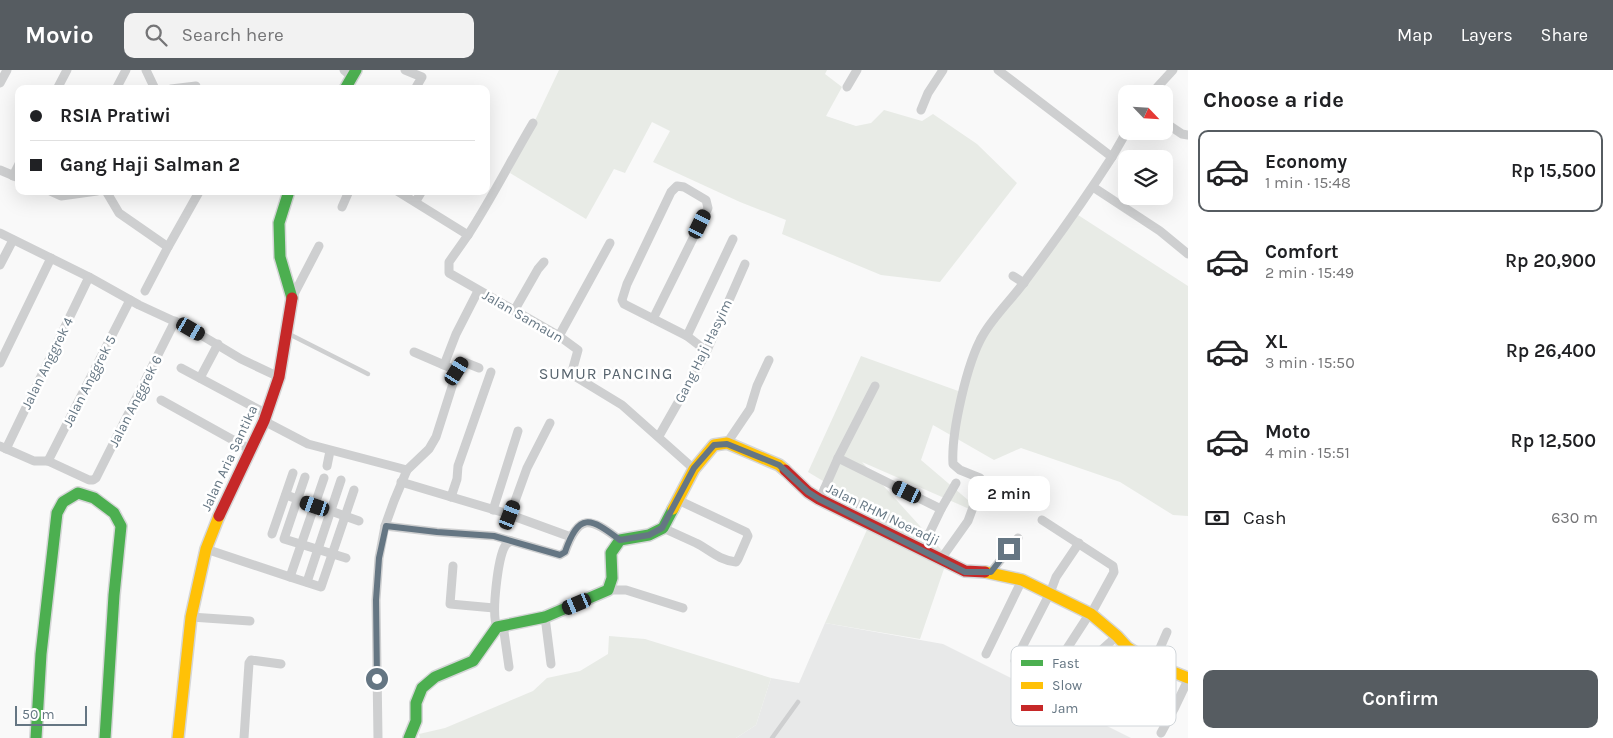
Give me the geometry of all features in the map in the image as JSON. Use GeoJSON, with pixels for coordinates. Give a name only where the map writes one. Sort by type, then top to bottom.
{"type":"FeatureCollection","features":[{"type":"Feature","properties":{"kind":"street"},"geometry":{"type":"LineString","coordinates":[[0,83],[7,70]]}},
{"type":"Feature","properties":{"kind":"street"},"geometry":{"type":"LineString","coordinates":[[59,85],[66,70]]}},
{"type":"Feature","properties":{"kind":"street"},"geometry":{"type":"LineString","coordinates":[[118,85],[126,70]]}},
{"type":"Feature","properties":{"kind":"street"},"geometry":{"type":"LineString","coordinates":[[146,70],[153,85]]}},
{"type":"Feature","properties":{"kind":"street"},"geometry":{"type":"LineString","coordinates":[[406,70],[422,77],[417,85]]}},
{"type":"Feature","properties":{"kind":"street"},"geometry":{"type":"LineString","coordinates":[[847,87],[857,70]]}},
{"type":"Feature","properties":{"kind":"street"},"geometry":{"type":"LineString","coordinates":[[921,110],[928,93],[943,70]]}},
{"type":"Feature","properties":{"kind":"street"},"geometry":{"type":"LineString","coordinates":[[998,70],[1112,157]]}},
{"type":"Feature","properties":{"kind":"street"},"geometry":{"type":"LineString","coordinates":[[1160,85],[1173,70]]}},
{"type":"Feature","properties":{"kind":"street"},"geometry":{"type":"LineString","coordinates":[[345,85],[350,72]]}},
{"type":"Feature","properties":{"kind":"street"},"geometry":{"type":"LineString","coordinates":[[405,195],[468,235],[488,204],[532,123]]}},
{"type":"Feature","properties":{"kind":"street"},"geometry":{"type":"LineString","coordinates":[[1173,128],[1182,134],[1188,135]]}},
{"type":"Feature","properties":{"kind":"street"},"geometry":{"type":"LineString","coordinates":[[941,559],[968,521],[982,483],[980,478],[960,470],[953,464],[957,422],[970,362],[983,334],[1024,283],[1093,187],[1122,140]]}},
{"type":"Feature","properties":{"kind":"street"},"geometry":{"type":"LineString","coordinates":[[0,170],[15,177]]}},
{"type":"Feature","properties":{"kind":"street"},"geometry":{"type":"LineString","coordinates":[[653,319],[708,208],[706,200],[684,187],[677,186],[672,192],[627,284],[622,300],[624,304],[653,319],[687,336],[700,346],[704,355]]}},
{"type":"Feature","properties":{"kind":"street"},"geometry":{"type":"LineString","coordinates":[[1093,187],[1160,231],[1188,254]]}},
{"type":"Feature","properties":{"kind":"street"},"geometry":{"type":"LineString","coordinates":[[109,195],[120,213],[168,247]]}},
{"type":"Feature","properties":{"kind":"street"},"geometry":{"type":"LineString","coordinates":[[146,292],[168,247],[197,195]]}},
{"type":"Feature","properties":{"kind":"street","name":"Jalan Aria Santika"},"geometry":{"type":"LineString","coordinates":[[178,738],[191,617],[206,549],[221,510],[266,417],[280,377],[292,298],[280,257],[279,223],[288,195]]}},
{"type":"Feature","properties":{"kind":"street"},"geometry":{"type":"LineString","coordinates":[[342,207],[347,195]]}},
{"type":"Feature","properties":{"kind":"street"},"geometry":{"type":"LineString","coordinates":[[416,201],[420,195]]}},
{"type":"Feature","properties":{"kind":"street"},"geometry":{"type":"LineString","coordinates":[[0,234],[89,277],[130,300],[218,344],[241,359],[280,377]]}},
{"type":"Feature","properties":{"kind":"street","name":"Jalan Samaun"},"geometry":{"type":"LineString","coordinates":[[468,235],[449,262],[449,273],[559,336],[578,350],[573,368],[576,376],[622,405],[694,468]]}},
{"type":"Feature","properties":{"kind":"street"},"geometry":{"type":"LineString","coordinates":[[687,336],[733,239]]}},
{"type":"Feature","properties":{"kind":"street"},"geometry":{"type":"LineString","coordinates":[[0,265],[12,240]]}},
{"type":"Feature","properties":{"kind":"street"},"geometry":{"type":"LineString","coordinates":[[559,336],[610,243]]}},
{"type":"Feature","properties":{"kind":"street"},"geometry":{"type":"LineString","coordinates":[[292,298],[319,246]]}},
{"type":"Feature","properties":{"kind":"street"},"geometry":{"type":"LineString","coordinates":[[0,363],[51,258]]}},
{"type":"Feature","properties":{"kind":"street"},"geometry":{"type":"LineString","coordinates":[[514,311],[544,262]]}},
{"type":"Feature","properties":{"kind":"street","name":"Gang Haji Hasyim"},"geometry":{"type":"LineString","coordinates":[[659,436],[704,355],[745,264]]}},
{"type":"Feature","properties":{"kind":"street"},"geometry":{"type":"LineString","coordinates":[[1013,276],[1024,283]]}},
{"type":"Feature","properties":{"kind":"street","name":"Jalan Anggrek 4"},"geometry":{"type":"LineString","coordinates":[[3,448],[89,277]]}},
{"type":"Feature","properties":{"kind":"street"},"geometry":{"type":"LineString","coordinates":[[444,365],[456,334],[478,291]]}},
{"type":"Feature","properties":{"kind":"street","name":"Jalan Anggrek 5"},"geometry":{"type":"LineString","coordinates":[[48,461],[130,300]]}},
{"type":"Feature","properties":{"kind":"street","name":"Jalan Anggrek 6"},"geometry":{"type":"LineString","coordinates":[[48,461],[89,480],[96,478],[175,321]]}},
{"type":"Feature","properties":{"kind":"street"},"geometry":{"type":"LineString","coordinates":[[200,378],[218,344]]}},
{"type":"Feature","properties":{"kind":"street"},"geometry":{"type":"LineString","coordinates":[[414,352],[457,371]]}},
{"type":"Feature","properties":{"kind":"street"},"geometry":{"type":"LineString","coordinates":[[608,590],[612,578],[611,553],[620,540],[649,535],[662,528],[694,468],[714,445],[727,444],[750,408],[756,386],[770,360]]}},
{"type":"Feature","properties":{"kind":"street"},"geometry":{"type":"LineString","coordinates":[[378,738],[376,600],[379,558],[386,526],[407,470],[429,449],[436,437],[457,371],[464,362],[479,368]]}},
{"type":"Feature","properties":{"kind":"street"},"geometry":{"type":"LineString","coordinates":[[180,368],[266,417],[308,444],[407,470]]}},
{"type":"Feature","properties":{"kind":"street"},"geometry":{"type":"LineString","coordinates":[[450,497],[457,479],[458,466],[491,372]]}},
{"type":"Feature","properties":{"kind":"street"},"geometry":{"type":"LineString","coordinates":[[819,499],[875,386]]}},
{"type":"Feature","properties":{"kind":"street"},"geometry":{"type":"LineString","coordinates":[[161,400],[251,450]]}},
{"type":"Feature","properties":{"kind":"street"},"geometry":{"type":"LineString","coordinates":[[510,515],[527,468],[550,423]]}},
{"type":"Feature","properties":{"kind":"street"},"geometry":{"type":"LineString","coordinates":[[494,510],[518,431]]}},
{"type":"Feature","properties":{"kind":"street","name":"Jalan RHM Noeradji"},"geometry":{"type":"LineString","coordinates":[[727,444],[779,465],[808,492],[819,499],[965,572],[991,572],[1022,580],[1050,593],[1090,614],[1118,636],[1127,646]]}},
{"type":"Feature","properties":{"kind":"street"},"geometry":{"type":"LineString","coordinates":[[3,448],[34,461],[48,461]]}},
{"type":"Feature","properties":{"kind":"street"},"geometry":{"type":"LineString","coordinates":[[327,466],[330,450]]}},
{"type":"Feature","properties":{"kind":"street"},"geometry":{"type":"LineString","coordinates":[[838,458],[941,509]]}},
{"type":"Feature","properties":{"kind":"street"},"geometry":{"type":"LineString","coordinates":[[272,534],[293,473]]}},
{"type":"Feature","properties":{"kind":"street"},"geometry":{"type":"LineString","coordinates":[[306,477],[284,539],[346,558]]}},
{"type":"Feature","properties":{"kind":"street"},"geometry":{"type":"LineString","coordinates":[[290,577],[324,478]]}},
{"type":"Feature","properties":{"kind":"street"},"geometry":{"type":"LineString","coordinates":[[307,582],[341,480]]}},
{"type":"Feature","properties":{"kind":"street"},"geometry":{"type":"LineString","coordinates":[[401,482],[510,515],[514,518],[571,536]]}},
{"type":"Feature","properties":{"kind":"street"},"geometry":{"type":"LineString","coordinates":[[826,488],[924,536],[929,534],[956,483]]}},
{"type":"Feature","properties":{"kind":"street"},"geometry":{"type":"LineString","coordinates":[[206,549],[321,587],[354,490]]}},
{"type":"Feature","properties":{"kind":"street"},"geometry":{"type":"LineString","coordinates":[[36,738],[36,711],[45,610],[57,514],[64,502],[78,493],[94,498],[114,513],[121,526],[114,595],[105,738]]}},
{"type":"Feature","properties":{"kind":"street"},"geometry":{"type":"LineString","coordinates":[[286,495],[359,521]]}},
{"type":"Feature","properties":{"kind":"street"},"geometry":{"type":"LineString","coordinates":[[662,528],[696,543],[714,555],[736,562],[748,534],[678,500]]}},
{"type":"Feature","properties":{"kind":"street"},"geometry":{"type":"LineString","coordinates":[[1042,520],[1110,564],[1114,569],[1090,614],[1069,646]]}},
{"type":"Feature","properties":{"kind":"street"},"geometry":{"type":"LineString","coordinates":[[386,526],[494,536],[560,555],[565,552],[571,536],[577,527],[583,523],[592,523],[602,527],[620,540]]}},
{"type":"Feature","properties":{"kind":"street"},"geometry":{"type":"LineString","coordinates":[[991,572],[1018,538]]}},
{"type":"Feature","properties":{"kind":"street"},"geometry":{"type":"LineString","coordinates":[[509,668],[500,626],[494,618],[494,608],[500,563],[506,545],[511,541]]}},
{"type":"Feature","properties":{"kind":"street"},"geometry":{"type":"LineString","coordinates":[[1023,646],[1050,593],[1056,577],[1079,543]]}},
{"type":"Feature","properties":{"kind":"street"},"geometry":{"type":"LineString","coordinates":[[453,566],[450,604],[494,608]]}},
{"type":"Feature","properties":{"kind":"street"},"geometry":{"type":"LineString","coordinates":[[986,654],[1022,580]]}},
{"type":"Feature","properties":{"kind":"street"},"geometry":{"type":"LineString","coordinates":[[409,738],[416,721],[416,703],[422,688],[435,677],[472,661],[500,626],[545,617],[608,590],[626,590],[683,608]]}},
{"type":"Feature","properties":{"kind":"street"},"geometry":{"type":"LineString","coordinates":[[191,617],[250,621]]}},
{"type":"Feature","properties":{"kind":"street"},"geometry":{"type":"LineString","coordinates":[[545,617],[551,664]]}},
{"type":"Feature","properties":{"kind":"street"},"geometry":{"type":"LineString","coordinates":[[1161,646],[1167,632]]}},
{"type":"Feature","properties":{"kind":"street"},"geometry":{"type":"LineString","coordinates":[[1106,646],[1118,636]]}},
{"type":"Feature","properties":{"kind":"street"},"geometry":{"type":"LineString","coordinates":[[244,738],[249,663],[252,660],[257,660],[281,664]]}},
{"type":"Feature","properties":{"kind":"street","name":"Jalan RHM Noeradji"},"geometry":{"type":"LineString","coordinates":[[1176,674],[1188,679]]}},
{"type":"Feature","properties":{"kind":"street"},"geometry":{"type":"LineString","coordinates":[[1176,707],[1188,679]]}},
{"type":"Feature","properties":{"kind":"street"},"geometry":{"type":"LineString","coordinates":[[1161,732],[1165,726]]}},
{"type":"Feature","properties":{"kind":"lane"},"geometry":{"type":"LineString","coordinates":[[288,333],[368,374]]}},
{"type":"Feature","properties":{"kind":"lane"},"geometry":{"type":"LineString","coordinates":[[772,738],[798,702]]}},
{"type":"Feature","properties":{"kind":"shaded area"},"geometry":{"type":"Polygon","coordinates":[[[559,70],[827,70],[825,74],[842,87],[826,116],[856,126],[871,123],[884,110],[922,121],[933,114],[977,144],[1017,183],[940,282],[881,275],[782,234],[786,220],[740,202],[653,162],[670,131],[652,122],[625,173],[614,169],[586,219],[510,173],[559,70]]]}},
{"type":"Feature","properties":{"kind":"shaded area"},"geometry":{"type":"Polygon","coordinates":[[[1078,215],[1188,286],[1188,516],[1173,515],[1120,482],[1021,448],[994,460],[933,425],[921,460],[968,500],[974,511],[862,462],[948,557],[920,639],[825,623],[875,512],[808,472],[861,356],[961,392],[977,336],[1078,215]]]}},
{"type":"Feature","properties":{"kind":"shaded area"},"geometry":{"type":"Polygon","coordinates":[[[825,623],[943,644],[1011,678],[1011,726],[1107,726],[1131,738],[736,738],[756,725],[771,678],[799,683],[825,623]]]}},
{"type":"Feature","properties":{"kind":"shaded area"},"geometry":{"type":"Polygon","coordinates":[[[609,636],[645,639],[771,678],[756,725],[736,738],[420,738],[419,734],[445,728],[533,691],[547,678],[580,671],[608,654],[609,636]]]}},
{"type":"Feature","properties":{"kind":"traffic: fast"},"geometry":{"type":"LineString","coordinates":[[347,85],[356,70]]}},
{"type":"Feature","properties":{"kind":"traffic: fast"},"geometry":{"type":"LineString","coordinates":[[288,195],[279,223],[280,257],[292,298]]}},
{"type":"Feature","properties":{"kind":"traffic: fast"},"geometry":{"type":"LineString","coordinates":[[36,738],[41,654],[57,513],[63,502],[78,493],[94,498],[114,513],[121,526],[114,595],[105,738]]}},
{"type":"Feature","properties":{"kind":"traffic: fast"},"geometry":{"type":"LineString","coordinates":[[409,738],[416,721],[416,703],[422,688],[435,677],[473,661],[497,627],[545,617],[608,590],[612,578],[611,553],[620,540],[649,535],[663,528],[673,509]]}},
{"type":"Feature","properties":{"kind":"traffic: slow"},"geometry":{"type":"LineString","coordinates":[[673,509],[694,469],[714,445],[727,443],[779,465],[785,470]]}},
{"type":"Feature","properties":{"kind":"traffic: slow"},"geometry":{"type":"LineString","coordinates":[[178,738],[191,617],[206,549],[219,516]]}},
{"type":"Feature","properties":{"kind":"traffic: slow"},"geometry":{"type":"LineString","coordinates":[[985,572],[1022,580],[1091,614],[1126,646]]}},
{"type":"Feature","properties":{"kind":"traffic: slow"},"geometry":{"type":"LineString","coordinates":[[1176,673],[1188,678]]}},
{"type":"Feature","properties":{"kind":"traffic: jam"},"geometry":{"type":"LineString","coordinates":[[219,516],[264,421],[279,377],[292,298]]}},
{"type":"Feature","properties":{"kind":"traffic: jam"},"geometry":{"type":"LineString","coordinates":[[785,470],[808,492],[819,499],[965,571],[985,572]]}},
{"type":"Feature","properties":{"kind":"district","name":"SUMUR PANCING"},"geometry":{"type":"Point","coordinates":[606,373]}},
{"type":"Feature","properties":{"kind":"route"},"geometry":{"type":"LineString","coordinates":[[377,679],[376,600],[379,558],[386,526],[494,536],[560,555],[565,552],[571,536],[577,527],[583,523],[592,523],[602,527],[620,540],[649,535],[662,528],[694,468],[714,445],[727,444],[779,465],[808,492],[819,499],[965,572],[991,572],[1009,549]]}}]}
